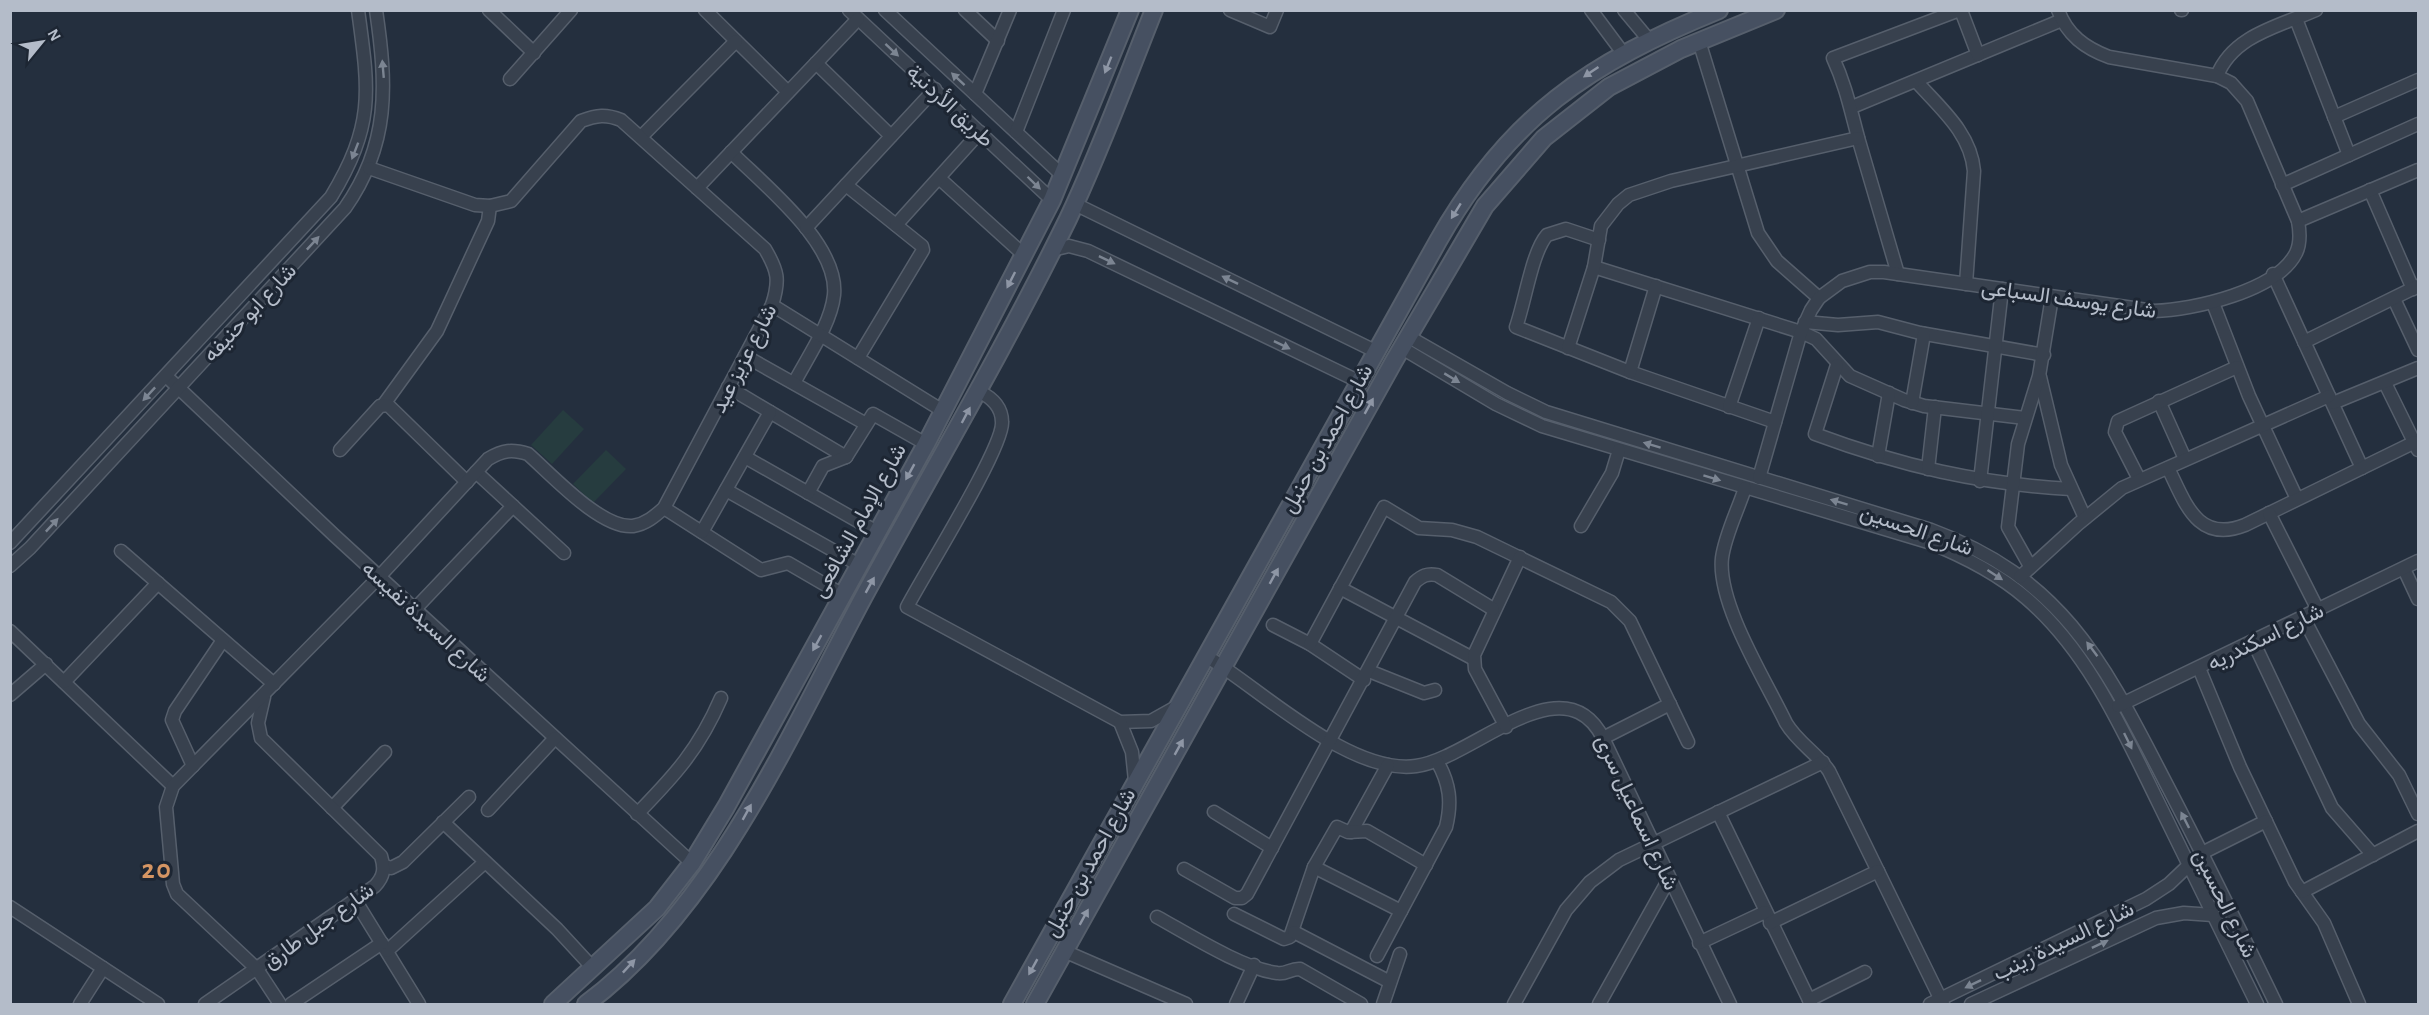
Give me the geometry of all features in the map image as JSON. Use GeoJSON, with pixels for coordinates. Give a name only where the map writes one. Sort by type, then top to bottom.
{"type":"FeatureCollection","features":[{"type":"Feature","properties":{"kind":"street","name":"شارع ابو حنيفه"},"geometry":{"type":"LineString","coordinates":[[10,543],[331,197],[347,171],[363,123],[368,83],[358,10]]}},
{"type":"Feature","properties":{"kind":"street","name":"شارع ابو حنيفه"},"geometry":{"type":"LineString","coordinates":[[10,566],[30,548],[345,208],[369,168],[378,141],[383,113],[384,84],[376,10]]}},
{"type":"Feature","properties":{"kind":"street"},"geometry":{"type":"LineString","coordinates":[[489,10],[534,53]]}},
{"type":"Feature","properties":{"kind":"street"},"geometry":{"type":"LineString","coordinates":[[510,79],[571,10]]}},
{"type":"Feature","properties":{"kind":"street"},"geometry":{"type":"LineString","coordinates":[[705,10],[788,92]]}},
{"type":"Feature","properties":{"kind":"street","name":"طريق الأردنية"},"geometry":{"type":"LineString","coordinates":[[885,10],[1063,176]]}},
{"type":"Feature","properties":{"kind":"street"},"geometry":{"type":"LineString","coordinates":[[965,10],[998,41]]}},
{"type":"Feature","properties":{"kind":"street"},"geometry":{"type":"LineString","coordinates":[[975,94],[1010,10]]}},
{"type":"Feature","properties":{"kind":"street"},"geometry":{"type":"LineString","coordinates":[[1016,132],[1064,10]]}},
{"type":"Feature","properties":{"kind":"street","name":"شارع الإمام الشافعى"},"geometry":{"type":"LineString","coordinates":[[553,1005],[657,908],[692,863],[773,725],[926,444],[1052,200],[1130,10]]}},
{"type":"Feature","properties":{"kind":"street","name":"شارع الإمام الشافعى"},"geometry":{"type":"LineString","coordinates":[[585,1005],[609,987],[664,929],[707,876],[743,820],[978,391],[1052,250],[1075,204],[1154,10]]}},
{"type":"Feature","properties":{"kind":"street"},"geometry":{"type":"LineString","coordinates":[[1230,10],[1270,27],[1277,10]]}},
{"type":"Feature","properties":{"kind":"street"},"geometry":{"type":"LineString","coordinates":[[1591,10],[1623,53]]}},
{"type":"Feature","properties":{"kind":"street"},"geometry":{"type":"LineString","coordinates":[[1624,10],[1649,40]]}},
{"type":"Feature","properties":{"kind":"street","name":"شارع احمد بن حنبل"},"geometry":{"type":"LineString","coordinates":[[1012,1005],[1453,214],[1488,165],[1530,120],[1552,101],[1623,53],[1719,10]]}},
{"type":"Feature","properties":{"kind":"street","name":"شارع احمد بن حنبل"},"geometry":{"type":"LineString","coordinates":[[1035,1005],[1469,231],[1505,180],[1544,138],[1609,87],[1699,41],[1776,10]]}},
{"type":"Feature","properties":{"kind":"street"},"geometry":{"type":"LineString","coordinates":[[2217,75],[2225,59],[2238,46],[2316,10]]}},
{"type":"Feature","properties":{"kind":"street"},"geometry":{"type":"LineString","coordinates":[[1898,274],[1858,138],[1845,83],[1833,58],[1957,11],[1962,14],[1978,55]]}},
{"type":"Feature","properties":{"kind":"street"},"geometry":{"type":"LineString","coordinates":[[1852,107],[1978,55],[2062,14]]}},
{"type":"Feature","properties":{"kind":"street","name":"شارع يوسف السباعى"},"geometry":{"type":"LineString","coordinates":[[1759,478],[1803,327],[1820,298],[1836,285],[1855,275],[1884,272],[2154,311],[2213,303],[2248,289],[2289,264],[2297,251],[2300,236],[2298,221],[2247,101],[2231,83],[2217,75],[2109,57],[2082,43],[2062,14]]}},
{"type":"Feature","properties":{"kind":"street"},"geometry":{"type":"LineString","coordinates":[[697,188],[816,63],[853,15]]}},
{"type":"Feature","properties":{"kind":"street","name":"طريق الأردنية"},"geometry":{"type":"LineString","coordinates":[[853,15],[1052,200]]}},
{"type":"Feature","properties":{"kind":"street"},"geometry":{"type":"LineString","coordinates":[[2296,19],[2349,155]]}},
{"type":"Feature","properties":{"kind":"street"},"geometry":{"type":"LineString","coordinates":[[641,138],[736,41]]}},
{"type":"Feature","properties":{"kind":"street"},"geometry":{"type":"LineString","coordinates":[[1699,41],[1755,224],[1763,241],[1783,267],[1820,298]]}},
{"type":"Feature","properties":{"kind":"street"},"geometry":{"type":"LineString","coordinates":[[816,63],[891,136]]}},
{"type":"Feature","properties":{"kind":"street"},"geometry":{"type":"LineString","coordinates":[[2334,117],[2418,80]]}},
{"type":"Feature","properties":{"kind":"street"},"geometry":{"type":"LineString","coordinates":[[1916,81],[1966,137],[1973,153],[1974,171],[1966,284]]}},
{"type":"Feature","properties":{"kind":"street"},"geometry":{"type":"LineString","coordinates":[[806,228],[935,89]]}},
{"type":"Feature","properties":{"kind":"street","name":"شارع عزيز عيد"},"geometry":{"type":"LineString","coordinates":[[173,786],[379,577],[476,472],[500,452],[514,450],[528,454],[598,515],[614,524],[633,526],[650,520],[664,508],[772,305],[778,286],[775,266],[765,249],[621,120],[610,115],[597,115],[581,121],[511,201],[490,206]]}},
{"type":"Feature","properties":{"kind":"street"},"geometry":{"type":"LineString","coordinates":[[2282,185],[2418,124]]}},
{"type":"Feature","properties":{"kind":"street"},"geometry":{"type":"LineString","coordinates":[[896,225],[980,132]]}},
{"type":"Feature","properties":{"kind":"street"},"geometry":{"type":"LineString","coordinates":[[1568,348],[1594,267],[1601,226],[1608,214],[1629,195],[1671,181],[1858,138]]}},
{"type":"Feature","properties":{"kind":"street"},"geometry":{"type":"LineString","coordinates":[[731,152],[806,228],[820,248],[830,271],[834,295],[820,335],[794,383]]}},
{"type":"Feature","properties":{"kind":"street"},"geometry":{"type":"LineString","coordinates":[[1488,165],[1505,180]]}},
{"type":"Feature","properties":{"kind":"street"},"geometry":{"type":"LineString","coordinates":[[340,450],[384,404],[437,331],[488,222],[490,206],[475,205],[369,168]]}},
{"type":"Feature","properties":{"kind":"street"},"geometry":{"type":"LineString","coordinates":[[2298,221],[2418,170]]}},
{"type":"Feature","properties":{"kind":"street"},"geometry":{"type":"LineString","coordinates":[[939,178],[1024,255]]}},
{"type":"Feature","properties":{"kind":"street"},"geometry":{"type":"LineString","coordinates":[[846,185],[922,246],[923,250],[858,358]]}},
{"type":"Feature","properties":{"kind":"street"},"geometry":{"type":"LineString","coordinates":[[2304,342],[2416,288],[2370,190]]}},
{"type":"Feature","properties":{"kind":"street"},"geometry":{"type":"LineString","coordinates":[[1075,204],[1377,352]]}},
{"type":"Feature","properties":{"kind":"street"},"geometry":{"type":"LineString","coordinates":[[1599,240],[1566,229],[1547,234],[1537,251],[1516,327],[1630,372],[1775,422]]}},
{"type":"Feature","properties":{"kind":"street"},"geometry":{"type":"LineString","coordinates":[[1052,250],[1069,246],[1088,251],[1360,382]]}},
{"type":"Feature","properties":{"kind":"street"},"geometry":{"type":"LineString","coordinates":[[1594,267],[1758,318],[1803,327],[1878,322],[1924,334],[2044,355]]}},
{"type":"Feature","properties":{"kind":"street"},"geometry":{"type":"LineString","coordinates":[[2273,274],[2362,468]]}},
{"type":"Feature","properties":{"kind":"street"},"geometry":{"type":"LineString","coordinates":[[1630,372],[1656,286]]}},
{"type":"Feature","properties":{"kind":"street"},"geometry":{"type":"LineString","coordinates":[[1980,481],[2002,289]]}},
{"type":"Feature","properties":{"kind":"street"},"geometry":{"type":"LineString","coordinates":[[2030,566],[2008,527],[2017,450],[2044,355],[2052,297]]}},
{"type":"Feature","properties":{"kind":"street"},"geometry":{"type":"LineString","coordinates":[[2394,299],[2418,350]]}},
{"type":"Feature","properties":{"kind":"street"},"geometry":{"type":"LineString","coordinates":[[2213,303],[2236,367],[2297,499]]}},
{"type":"Feature","properties":{"kind":"street"},"geometry":{"type":"LineString","coordinates":[[772,305],[943,411]]}},
{"type":"Feature","properties":{"kind":"street"},"geometry":{"type":"LineString","coordinates":[[1729,406],[1758,318]]}},
{"type":"Feature","properties":{"kind":"street"},"geometry":{"type":"LineString","coordinates":[[1803,327],[1850,376],[1912,403],[2025,418]]}},
{"type":"Feature","properties":{"kind":"street"},"geometry":{"type":"LineString","coordinates":[[1912,403],[1924,334]]}},
{"type":"Feature","properties":{"kind":"street","name":"شارع الحسين"},"geometry":{"type":"LineString","coordinates":[[1406,343],[1516,398],[1560,417],[1759,478],[1982,552],[2020,577],[2055,606],[2078,632],[2099,660],[2125,703],[2276,1005]]}},
{"type":"Feature","properties":{"kind":"street","name":"شارع الحسين"},"geometry":{"type":"LineString","coordinates":[[1406,343],[1496,405],[1557,431],[1745,488],[1929,536],[1981,566],[2027,598],[2083,662],[2111,709],[2257,1005]]}},
{"type":"Feature","properties":{"kind":"street"},"geometry":{"type":"LineString","coordinates":[[745,356],[866,424]]}},
{"type":"Feature","properties":{"kind":"street"},"geometry":{"type":"LineString","coordinates":[[1837,365],[1815,434],[1878,456],[1980,481],[2013,486],[2071,489]]}},
{"type":"Feature","properties":{"kind":"street"},"geometry":{"type":"LineString","coordinates":[[2139,479],[2115,432],[2115,426],[2122,418],[2236,367]]}},
{"type":"Feature","properties":{"kind":"street"},"geometry":{"type":"LineString","coordinates":[[2020,577],[2085,518],[2115,494],[2139,479],[2262,425],[2331,399],[2385,383],[2418,368]]}},
{"type":"Feature","properties":{"kind":"street","name":"شارع السيدة نفيسه"},"geometry":{"type":"LineString","coordinates":[[166,376],[379,577],[692,863]]}},
{"type":"Feature","properties":{"kind":"street"},"geometry":{"type":"LineString","coordinates":[[2039,376],[2061,465],[2085,518]]}},
{"type":"Feature","properties":{"kind":"street"},"geometry":{"type":"LineString","coordinates":[[2168,468],[2195,518],[2213,529],[2234,529],[2362,468],[2416,439],[2385,383]]}},
{"type":"Feature","properties":{"kind":"street"},"geometry":{"type":"LineString","coordinates":[[728,387],[846,458]]}},
{"type":"Feature","properties":{"kind":"street"},"geometry":{"type":"LineString","coordinates":[[978,391],[997,405],[1003,423],[990,459],[907,607],[1120,722],[1151,721],[1178,707]]}},
{"type":"Feature","properties":{"kind":"street"},"geometry":{"type":"LineString","coordinates":[[1878,456],[1889,393]]}},
{"type":"Feature","properties":{"kind":"street"},"geometry":{"type":"LineString","coordinates":[[2159,401],[2185,459]]}},
{"type":"Feature","properties":{"kind":"street"},"geometry":{"type":"LineString","coordinates":[[384,404],[388,405],[467,482]]}},
{"type":"Feature","properties":{"kind":"street"},"geometry":{"type":"LineString","coordinates":[[1928,469],[1935,407]]}},
{"type":"Feature","properties":{"kind":"street"},"geometry":{"type":"LineString","coordinates":[[702,532],[770,412]]}},
{"type":"Feature","properties":{"kind":"street"},"geometry":{"type":"LineString","coordinates":[[808,493],[823,466],[846,458],[871,415],[876,415],[926,444]]}},
{"type":"Feature","properties":{"kind":"street"},"geometry":{"type":"LineString","coordinates":[[1557,431],[1560,417]]}},
{"type":"Feature","properties":{"kind":"street"},"geometry":{"type":"LineString","coordinates":[[1581,526],[1612,473],[1619,450]]}},
{"type":"Feature","properties":{"kind":"street"},"geometry":{"type":"LineString","coordinates":[[745,457],[878,532]]}},
{"type":"Feature","properties":{"kind":"street"},"geometry":{"type":"LineString","coordinates":[[476,472],[564,553]]}},
{"type":"Feature","properties":{"kind":"street"},"geometry":{"type":"LineString","coordinates":[[1745,488],[1722,556],[1722,583],[1731,608],[1786,723],[1795,737],[1823,762],[1878,871],[1938,1003]]}},
{"type":"Feature","properties":{"kind":"street"},"geometry":{"type":"LineString","coordinates":[[726,490],[860,565]]}},
{"type":"Feature","properties":{"kind":"street"},"geometry":{"type":"LineString","coordinates":[[415,609],[513,506]]}},
{"type":"Feature","properties":{"kind":"street"},"geometry":{"type":"LineString","coordinates":[[1310,644],[1384,507],[1419,528],[1464,532],[1605,599],[1622,611],[1630,621],[1688,742]]}},
{"type":"Feature","properties":{"kind":"street"},"geometry":{"type":"LineString","coordinates":[[664,508],[761,570],[788,562],[843,595]]}},
{"type":"Feature","properties":{"kind":"street"},"geometry":{"type":"LineString","coordinates":[[2269,513],[2318,610]]}},
{"type":"Feature","properties":{"kind":"street"},"geometry":{"type":"LineString","coordinates":[[868,548],[886,557]]}},
{"type":"Feature","properties":{"kind":"street"},"geometry":{"type":"LineString","coordinates":[[121,551],[223,640],[270,689]]}},
{"type":"Feature","properties":{"kind":"street"},"geometry":{"type":"LineString","coordinates":[[1506,727],[1475,669],[1474,659],[1476,648],[1493,609],[1520,557]]}},
{"type":"Feature","properties":{"kind":"street","name":"شارع اسكندريه"},"geometry":{"type":"LineString","coordinates":[[2111,709],[2418,561]]}},
{"type":"Feature","properties":{"kind":"street"},"geometry":{"type":"LineString","coordinates":[[2404,568],[2418,599]]}},
{"type":"Feature","properties":{"kind":"street"},"geometry":{"type":"LineString","coordinates":[[1184,869],[1232,897],[1242,898],[1247,894],[1367,676],[1415,582],[1429,574],[1437,575],[1493,609]]}},
{"type":"Feature","properties":{"kind":"street"},"geometry":{"type":"LineString","coordinates":[[64,682],[158,583]]}},
{"type":"Feature","properties":{"kind":"street"},"geometry":{"type":"LineString","coordinates":[[1340,588],[1474,659]]}},
{"type":"Feature","properties":{"kind":"street"},"geometry":{"type":"LineString","coordinates":[[2303,617],[2359,724],[2398,775],[2418,814]]}},
{"type":"Feature","properties":{"kind":"street"},"geometry":{"type":"LineString","coordinates":[[1273,625],[1367,676],[1424,693],[1435,690]]}},
{"type":"Feature","properties":{"kind":"street"},"geometry":{"type":"LineString","coordinates":[[10,631],[173,786],[166,807],[173,884],[177,894],[257,969],[280,1005]]}},
{"type":"Feature","properties":{"kind":"street"},"geometry":{"type":"LineString","coordinates":[[193,766],[172,720],[175,711],[223,640]]}},
{"type":"Feature","properties":{"kind":"street"},"geometry":{"type":"LineString","coordinates":[[2253,642],[2332,808],[2373,855]]}},
{"type":"Feature","properties":{"kind":"street","name":"شارع اسماعيل سرى"},"geometry":{"type":"LineString","coordinates":[[1206,656],[1224,666],[1275,707],[1332,741],[1388,765],[1413,767],[1437,761],[1546,708],[1558,706],[1586,715],[1603,738],[1699,943],[1724,1003]]}},
{"type":"Feature","properties":{"kind":"street"},"geometry":{"type":"LineString","coordinates":[[10,695],[46,664]]}},
{"type":"Feature","properties":{"kind":"street"},"geometry":{"type":"LineString","coordinates":[[2199,668],[2240,767],[2302,892],[2324,922],[2360,1005]]}},
{"type":"Feature","properties":{"kind":"street","name":"شارع جبل طارق"},"geometry":{"type":"LineString","coordinates":[[210,1003],[356,900],[383,878],[385,866],[381,856],[261,738],[258,723],[260,708],[270,689]]}},
{"type":"Feature","properties":{"kind":"street"},"geometry":{"type":"LineString","coordinates":[[637,814],[683,767],[706,730],[721,698]]}},
{"type":"Feature","properties":{"kind":"street"},"geometry":{"type":"LineString","coordinates":[[1603,738],[1670,704]]}},
{"type":"Feature","properties":{"kind":"street"},"geometry":{"type":"LineString","coordinates":[[1120,722],[1132,752],[1136,783]]}},
{"type":"Feature","properties":{"kind":"street"},"geometry":{"type":"LineString","coordinates":[[488,810],[555,738]]}},
{"type":"Feature","properties":{"kind":"street"},"geometry":{"type":"LineString","coordinates":[[332,808],[385,752]]}},
{"type":"Feature","properties":{"kind":"street"},"geometry":{"type":"LineString","coordinates":[[1377,956],[1446,827],[1450,809],[1449,791],[1437,761]]}},
{"type":"Feature","properties":{"kind":"street"},"geometry":{"type":"LineString","coordinates":[[1514,1005],[1566,910],[1590,882],[1619,860],[1823,762]]}},
{"type":"Feature","properties":{"kind":"street"},"geometry":{"type":"LineString","coordinates":[[1351,832],[1388,765]]}},
{"type":"Feature","properties":{"kind":"street"},"geometry":{"type":"LineString","coordinates":[[385,866],[398,866],[469,797]]}},
{"type":"Feature","properties":{"kind":"street"},"geometry":{"type":"LineString","coordinates":[[1214,812],[1272,848]]}},
{"type":"Feature","properties":{"kind":"street"},"geometry":{"type":"LineString","coordinates":[[1718,812],[1810,1002],[1865,972]]}},
{"type":"Feature","properties":{"kind":"street"},"geometry":{"type":"LineString","coordinates":[[2202,853],[2266,821]]}},
{"type":"Feature","properties":{"kind":"street"},"geometry":{"type":"LineString","coordinates":[[443,822],[557,929],[592,967]]}},
{"type":"Feature","properties":{"kind":"street"},"geometry":{"type":"LineString","coordinates":[[1234,914],[1284,939],[1290,937],[1294,932],[1314,867],[1337,827],[1351,832],[1367,831],[1425,865]]}},
{"type":"Feature","properties":{"kind":"street"},"geometry":{"type":"LineString","coordinates":[[2302,892],[2418,831]]}},
{"type":"Feature","properties":{"kind":"street"},"geometry":{"type":"LineString","coordinates":[[291,1005],[385,947],[485,862]]}},
{"type":"Feature","properties":{"kind":"street","name":"شارع السيدة زينب"},"geometry":{"type":"LineString","coordinates":[[1938,1003],[2146,899],[2169,885],[2189,865]]}},
{"type":"Feature","properties":{"kind":"street"},"geometry":{"type":"LineString","coordinates":[[1314,867],[1401,911]]}},
{"type":"Feature","properties":{"kind":"street"},"geometry":{"type":"LineString","coordinates":[[1699,943],[1878,871]]}},
{"type":"Feature","properties":{"kind":"street"},"geometry":{"type":"LineString","coordinates":[[1599,1005],[1669,879]]}},
{"type":"Feature","properties":{"kind":"street"},"geometry":{"type":"LineString","coordinates":[[356,900],[419,1005]]}},
{"type":"Feature","properties":{"kind":"street"},"geometry":{"type":"LineString","coordinates":[[10,907],[158,1005]]}},
{"type":"Feature","properties":{"kind":"street","name":"شارع السيدة زينب"},"geometry":{"type":"LineString","coordinates":[[1971,1005],[2156,918],[2184,913],[2213,915]]}},
{"type":"Feature","properties":{"kind":"street"},"geometry":{"type":"LineString","coordinates":[[1157,917],[1216,950],[1254,965],[1276,973],[1300,969],[1360,1005]]}},
{"type":"Feature","properties":{"kind":"street"},"geometry":{"type":"LineString","coordinates":[[1294,932],[1390,982]]}},
{"type":"Feature","properties":{"kind":"street"},"geometry":{"type":"LineString","coordinates":[[1064,951],[1186,1005]]}},
{"type":"Feature","properties":{"kind":"street"},"geometry":{"type":"LineString","coordinates":[[1383,1005],[1400,954]]}},
{"type":"Feature","properties":{"kind":"street"},"geometry":{"type":"LineString","coordinates":[[1236,1005],[1254,965]]}},
{"type":"Feature","properties":{"kind":"street"},"geometry":{"type":"LineString","coordinates":[[80,1005],[103,968]]}},
{"type":"Feature","properties":{"kind":"green space"},"geometry":{"type":"Polygon","coordinates":[[[563,410],[584,429],[552,464],[531,445],[563,410]]]}},
{"type":"Feature","properties":{"kind":"green space"},"geometry":{"type":"Polygon","coordinates":[[[606,450],[626,469],[593,503],[573,484],[606,450]]]}},
{"type":"Feature","properties":{"kind":"district","name":"20"},"geometry":{"type":"Point","coordinates":[157,868]}}]}
